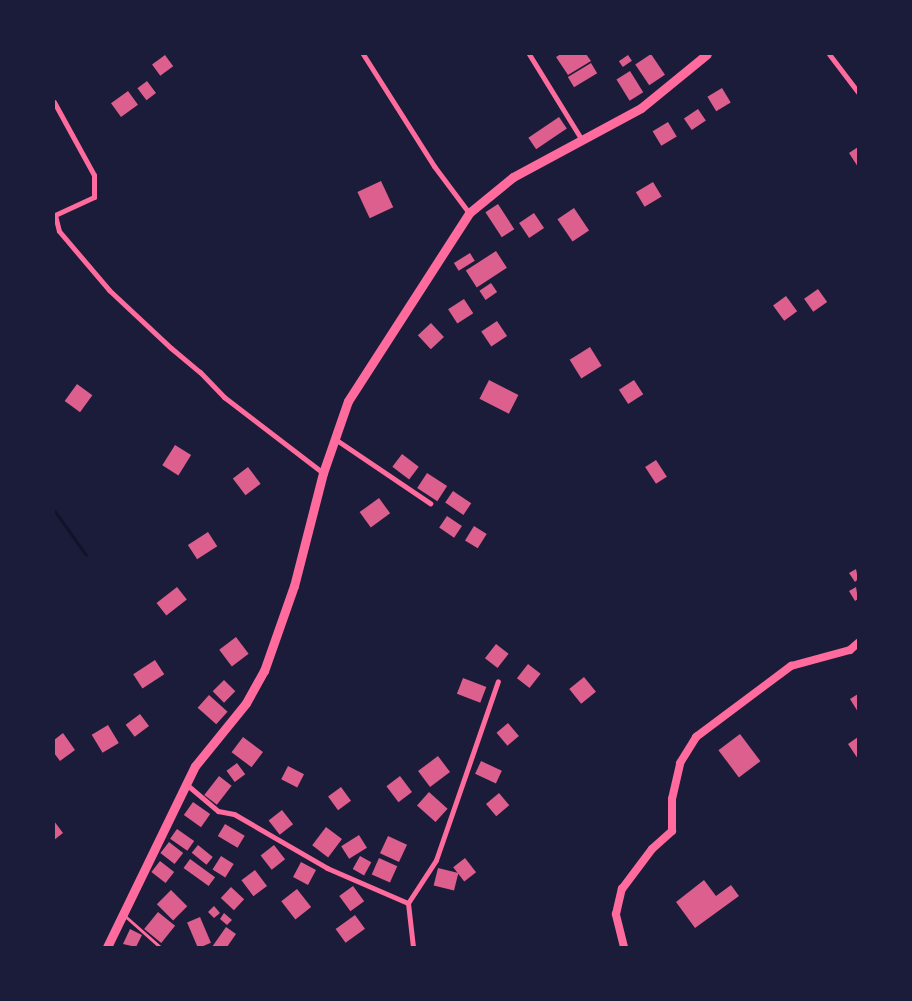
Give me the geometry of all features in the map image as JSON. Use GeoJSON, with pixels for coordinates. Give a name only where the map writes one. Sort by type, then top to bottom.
{"type":"FeatureCollection","features":[{"type":"Feature","properties":{"kind":"main road"},"geometry":{"type":"LineString","coordinates":[[107,947],[186,784],[207,750],[246,703],[264,671],[310,535],[323,473],[348,401],[469,213],[513,177],[641,108],[705,54]]}},
{"type":"Feature","properties":{"kind":"street"},"geometry":{"type":"LineString","coordinates":[[363,54],[434,166],[469,213]]}},
{"type":"Feature","properties":{"kind":"street"},"geometry":{"type":"LineString","coordinates":[[529,54],[582,140]]}},
{"type":"Feature","properties":{"kind":"street"},"geometry":{"type":"LineString","coordinates":[[829,54],[858,92]]}},
{"type":"Feature","properties":{"kind":"street"},"geometry":{"type":"LineString","coordinates":[[54,102],[94,175],[94,197],[55,215],[59,231],[109,290],[171,348],[200,372],[224,397],[323,473]]}},
{"type":"Feature","properties":{"kind":"street"},"geometry":{"type":"LineString","coordinates":[[335,439],[430,503]]}},
{"type":"Feature","properties":{"kind":"street"},"geometry":{"type":"LineString","coordinates":[[624,947],[616,914],[622,889],[652,850],[672,832],[672,799],[680,763],[696,736],[791,666],[850,650],[858,643]]}},
{"type":"Feature","properties":{"kind":"street"},"geometry":{"type":"LineString","coordinates":[[413,947],[408,903],[436,860],[498,681]]}},
{"type":"Feature","properties":{"kind":"street"},"geometry":{"type":"LineString","coordinates":[[186,784],[218,811],[234,814],[327,868],[408,903]]}},
{"type":"Feature","properties":{"kind":"lane"},"geometry":{"type":"LineString","coordinates":[[122,914],[160,947]]}},
{"type":"Feature","properties":{"kind":"building"},"geometry":{"type":"Polygon","coordinates":[[[561,54],[586,54],[591,61],[568,75],[556,57],[561,54]]]}},
{"type":"Feature","properties":{"kind":"building"},"geometry":{"type":"Polygon","coordinates":[[[651,54],[665,75],[649,85],[635,65],[651,54]]]}},
{"type":"Feature","properties":{"kind":"building"},"geometry":{"type":"Polygon","coordinates":[[[165,55],[173,66],[160,76],[152,64],[165,55]]]}},
{"type":"Feature","properties":{"kind":"building"},"geometry":{"type":"Polygon","coordinates":[[[628,55],[632,61],[623,67],[619,61],[628,55]]]}},
{"type":"Feature","properties":{"kind":"building"},"geometry":{"type":"Polygon","coordinates":[[[591,63],[597,73],[574,87],[568,77],[591,63]]]}},
{"type":"Feature","properties":{"kind":"building"},"geometry":{"type":"Polygon","coordinates":[[[630,71],[643,92],[630,101],[616,79],[630,71]]]}},
{"type":"Feature","properties":{"kind":"building"},"geometry":{"type":"Polygon","coordinates":[[[147,81],[156,93],[146,100],[137,88],[147,81]]]}},
{"type":"Feature","properties":{"kind":"building"},"geometry":{"type":"Polygon","coordinates":[[[722,88],[731,103],[716,111],[707,97],[722,88]]]}},
{"type":"Feature","properties":{"kind":"building"},"geometry":{"type":"Polygon","coordinates":[[[128,91],[138,105],[121,117],[111,103],[128,91]]]}},
{"type":"Feature","properties":{"kind":"building"},"geometry":{"type":"Polygon","coordinates":[[[698,109],[706,121],[692,130],[684,119],[698,109]]]}},
{"type":"Feature","properties":{"kind":"building"},"geometry":{"type":"Polygon","coordinates":[[[559,117],[567,129],[536,149],[528,138],[559,117]]]}},
{"type":"Feature","properties":{"kind":"building"},"geometry":{"type":"Polygon","coordinates":[[[668,122],[677,137],[661,146],[653,131],[668,122]]]}},
{"type":"Feature","properties":{"kind":"building"},"geometry":{"type":"Polygon","coordinates":[[[858,147],[858,167],[849,153],[858,147]]]}},
{"type":"Feature","properties":{"kind":"building"},"geometry":{"type":"Polygon","coordinates":[[[381,181],[393,207],[370,218],[357,192],[381,181]]]}},
{"type":"Feature","properties":{"kind":"building"},"geometry":{"type":"Polygon","coordinates":[[[653,182],[662,197],[645,207],[636,192],[653,182]]]}},
{"type":"Feature","properties":{"kind":"building"},"geometry":{"type":"Polygon","coordinates":[[[498,204],[514,229],[502,237],[485,212],[498,204]]]}},
{"type":"Feature","properties":{"kind":"building"},"geometry":{"type":"Polygon","coordinates":[[[574,208],[589,230],[573,242],[557,219],[574,208]]]}},
{"type":"Feature","properties":{"kind":"building"},"geometry":{"type":"Polygon","coordinates":[[[534,213],[544,228],[529,238],[519,223],[534,213]]]}},
{"type":"Feature","properties":{"kind":"building"},"geometry":{"type":"Polygon","coordinates":[[[496,251],[507,268],[477,287],[466,271],[496,251]]]}},
{"type":"Feature","properties":{"kind":"building"},"geometry":{"type":"Polygon","coordinates":[[[470,253],[475,261],[459,271],[454,263],[470,253]]]}},
{"type":"Feature","properties":{"kind":"building"},"geometry":{"type":"Polygon","coordinates":[[[491,283],[497,292],[486,300],[479,291],[491,283]]]}},
{"type":"Feature","properties":{"kind":"building"},"geometry":{"type":"Polygon","coordinates":[[[818,289],[827,302],[813,312],[804,299],[818,289]]]}},
{"type":"Feature","properties":{"kind":"building"},"geometry":{"type":"Polygon","coordinates":[[[786,296],[797,311],[784,321],[773,305],[786,296]]]}},
{"type":"Feature","properties":{"kind":"building"},"geometry":{"type":"Polygon","coordinates":[[[464,299],[473,313],[457,324],[448,309],[464,299]]]}},
{"type":"Feature","properties":{"kind":"building"},"geometry":{"type":"Polygon","coordinates":[[[497,321],[507,336],[491,347],[481,332],[497,321]]]}},
{"type":"Feature","properties":{"kind":"building"},"geometry":{"type":"Polygon","coordinates":[[[431,323],[444,337],[431,349],[418,335],[431,323]]]}},
{"type":"Feature","properties":{"kind":"building"},"geometry":{"type":"Polygon","coordinates":[[[590,347],[602,366],[581,378],[570,360],[590,347]]]}},
{"type":"Feature","properties":{"kind":"building"},"geometry":{"type":"Polygon","coordinates":[[[489,380],[518,395],[509,414],[479,399],[489,380]]]}},
{"type":"Feature","properties":{"kind":"building"},"geometry":{"type":"Polygon","coordinates":[[[634,380],[643,394],[628,404],[619,390],[634,380]]]}},
{"type":"Feature","properties":{"kind":"building"},"geometry":{"type":"Polygon","coordinates":[[[77,384],[92,395],[80,412],[65,401],[77,384]]]}},
{"type":"Feature","properties":{"kind":"building"},"geometry":{"type":"Polygon","coordinates":[[[175,445],[191,455],[178,475],[162,465],[175,445]]]}},
{"type":"Feature","properties":{"kind":"building"},"geometry":{"type":"Polygon","coordinates":[[[402,454],[419,467],[409,479],[392,467],[402,454]]]}},
{"type":"Feature","properties":{"kind":"building"},"geometry":{"type":"Polygon","coordinates":[[[656,460],[667,477],[656,484],[645,467],[656,460]]]}},
{"type":"Feature","properties":{"kind":"building"},"geometry":{"type":"Polygon","coordinates":[[[248,467],[261,484],[245,495],[233,478],[248,467]]]}},
{"type":"Feature","properties":{"kind":"building"},"geometry":{"type":"Polygon","coordinates":[[[427,473],[447,486],[437,501],[417,488],[427,473]]]}},
{"type":"Feature","properties":{"kind":"building"},"geometry":{"type":"Polygon","coordinates":[[[453,491],[471,503],[463,515],[445,503],[453,491]]]}},
{"type":"Feature","properties":{"kind":"building"},"geometry":{"type":"Polygon","coordinates":[[[379,498],[390,513],[371,527],[360,512],[379,498]]]}},
{"type":"Feature","properties":{"kind":"building"},"geometry":{"type":"Polygon","coordinates":[[[447,516],[462,526],[454,538],[439,528],[447,516]]]}},
{"type":"Feature","properties":{"kind":"building"},"geometry":{"type":"Polygon","coordinates":[[[474,526],[487,534],[478,548],[465,540],[474,526]]]}},
{"type":"Feature","properties":{"kind":"building"},"geometry":{"type":"Polygon","coordinates":[[[208,532],[217,546],[197,559],[188,545],[208,532]]]}},
{"type":"Feature","properties":{"kind":"building"},"geometry":{"type":"Polygon","coordinates":[[[856,569],[858,579],[855,582],[849,573],[856,569]]]}},
{"type":"Feature","properties":{"kind":"building"},"geometry":{"type":"Polygon","coordinates":[[[177,587],[187,600],[166,616],[157,603],[177,587]]]}},
{"type":"Feature","properties":{"kind":"building"},"geometry":{"type":"Polygon","coordinates":[[[856,587],[858,599],[855,601],[849,591],[856,587]]]}},
{"type":"Feature","properties":{"kind":"building"},"geometry":{"type":"Polygon","coordinates":[[[236,637],[249,654],[232,666],[219,650],[236,637]]]}},
{"type":"Feature","properties":{"kind":"building"},"geometry":{"type":"Polygon","coordinates":[[[496,644],[509,654],[498,668],[485,658],[496,644]]]}},
{"type":"Feature","properties":{"kind":"building"},"geometry":{"type":"Polygon","coordinates":[[[155,660],[164,674],[142,688],[133,674],[155,660]]]}},
{"type":"Feature","properties":{"kind":"building"},"geometry":{"type":"Polygon","coordinates":[[[528,664],[541,674],[530,688],[517,678],[528,664]]]}},
{"type":"Feature","properties":{"kind":"building"},"geometry":{"type":"Polygon","coordinates":[[[584,677],[596,692],[581,704],[569,689],[584,677]]]}},
{"type":"Feature","properties":{"kind":"building"},"geometry":{"type":"Polygon","coordinates":[[[463,678],[486,687],[480,703],[457,694],[463,678]]]}},
{"type":"Feature","properties":{"kind":"building"},"geometry":{"type":"Polygon","coordinates":[[[224,680],[235,691],[224,703],[213,691],[224,680]]]}},
{"type":"Feature","properties":{"kind":"building"},"geometry":{"type":"Polygon","coordinates":[[[858,694],[858,712],[850,699],[858,694]]]}},
{"type":"Feature","properties":{"kind":"building"},"geometry":{"type":"Polygon","coordinates":[[[209,695],[228,712],[216,724],[198,708],[209,695]]]}},
{"type":"Feature","properties":{"kind":"building"},"geometry":{"type":"Polygon","coordinates":[[[140,714],[149,726],[135,737],[126,725],[140,714]]]}},
{"type":"Feature","properties":{"kind":"building"},"geometry":{"type":"Polygon","coordinates":[[[508,723],[519,736],[507,746],[497,733],[508,723]]]}},
{"type":"Feature","properties":{"kind":"building"},"geometry":{"type":"Polygon","coordinates":[[[108,725],[119,743],[103,753],[92,735],[108,725]]]}},
{"type":"Feature","properties":{"kind":"building"},"geometry":{"type":"Polygon","coordinates":[[[63,733],[75,750],[60,761],[54,753],[54,740],[63,733]]]}},
{"type":"Feature","properties":{"kind":"building"},"geometry":{"type":"Polygon","coordinates":[[[740,734],[760,761],[739,777],[718,750],[740,734]]]}},
{"type":"Feature","properties":{"kind":"building"},"geometry":{"type":"Polygon","coordinates":[[[243,737],[263,752],[252,767],[232,752],[243,737]]]}},
{"type":"Feature","properties":{"kind":"building"},"geometry":{"type":"Polygon","coordinates":[[[858,737],[858,759],[848,744],[858,737]]]}},
{"type":"Feature","properties":{"kind":"building"},"geometry":{"type":"Polygon","coordinates":[[[438,756],[450,772],[430,787],[418,771],[438,756]]]}},
{"type":"Feature","properties":{"kind":"building"},"geometry":{"type":"Polygon","coordinates":[[[481,761],[502,771],[496,783],[475,774],[481,761]]]}},
{"type":"Feature","properties":{"kind":"building"},"geometry":{"type":"Polygon","coordinates":[[[237,763],[245,774],[235,782],[226,771],[237,763]]]}},
{"type":"Feature","properties":{"kind":"building"},"geometry":{"type":"Polygon","coordinates":[[[288,766],[304,774],[297,788],[281,779],[288,766]]]}},
{"type":"Feature","properties":{"kind":"building"},"geometry":{"type":"Polygon","coordinates":[[[219,776],[232,786],[217,805],[204,795],[219,776]]]}},
{"type":"Feature","properties":{"kind":"building"},"geometry":{"type":"Polygon","coordinates":[[[400,776],[412,792],[398,802],[386,786],[400,776]]]}},
{"type":"Feature","properties":{"kind":"building"},"geometry":{"type":"Polygon","coordinates":[[[341,787],[351,801],[338,810],[328,796],[341,787]]]}},
{"type":"Feature","properties":{"kind":"building"},"geometry":{"type":"Polygon","coordinates":[[[429,792],[448,809],[436,822],[417,805],[429,792]]]}},
{"type":"Feature","properties":{"kind":"building"},"geometry":{"type":"Polygon","coordinates":[[[499,793],[509,805],[496,816],[486,804],[499,793]]]}},
{"type":"Feature","properties":{"kind":"building"},"geometry":{"type":"Polygon","coordinates":[[[193,802],[210,814],[201,827],[184,815],[193,802]]]}},
{"type":"Feature","properties":{"kind":"building"},"geometry":{"type":"Polygon","coordinates":[[[282,810],[293,824],[280,835],[269,820],[282,810]]]}},
{"type":"Feature","properties":{"kind":"building"},"geometry":{"type":"Polygon","coordinates":[[[54,821],[63,833],[54,840],[54,821]]]}},
{"type":"Feature","properties":{"kind":"building"},"geometry":{"type":"Polygon","coordinates":[[[225,824],[245,836],[238,848],[218,836],[225,824]]]}},
{"type":"Feature","properties":{"kind":"building"},"geometry":{"type":"Polygon","coordinates":[[[326,827],[342,839],[328,857],[312,845],[326,827]]]}},
{"type":"Feature","properties":{"kind":"building"},"geometry":{"type":"Polygon","coordinates":[[[177,829],[194,841],[187,851],[170,839],[177,829]]]}},
{"type":"Feature","properties":{"kind":"building"},"geometry":{"type":"Polygon","coordinates":[[[359,835],[367,848],[349,859],[341,846],[359,835]]]}},
{"type":"Feature","properties":{"kind":"building"},"geometry":{"type":"Polygon","coordinates":[[[388,836],[407,845],[399,862],[380,853],[388,836]]]}},
{"type":"Feature","properties":{"kind":"building"},"geometry":{"type":"Polygon","coordinates":[[[169,842],[183,853],[175,864],[160,853],[169,842]]]}},
{"type":"Feature","properties":{"kind":"building"},"geometry":{"type":"Polygon","coordinates":[[[198,845],[213,857],[206,865],[192,853],[198,845]]]}},
{"type":"Feature","properties":{"kind":"building"},"geometry":{"type":"Polygon","coordinates":[[[274,845],[285,859],[272,870],[261,855],[274,845]]]}},
{"type":"Feature","properties":{"kind":"building"},"geometry":{"type":"Polygon","coordinates":[[[221,856],[234,864],[225,878],[213,870],[221,856]]]}},
{"type":"Feature","properties":{"kind":"building"},"geometry":{"type":"Polygon","coordinates":[[[360,856],[371,862],[364,875],[353,869],[360,856]]]}},
{"type":"Feature","properties":{"kind":"building"},"geometry":{"type":"Polygon","coordinates":[[[379,858],[397,866],[390,883],[372,874],[379,858]]]}},
{"type":"Feature","properties":{"kind":"building"},"geometry":{"type":"Polygon","coordinates":[[[465,858],[476,872],[464,881],[453,867],[465,858]]]}},
{"type":"Feature","properties":{"kind":"building"},"geometry":{"type":"Polygon","coordinates":[[[190,859],[215,877],[209,886],[184,868],[190,859]]]}},
{"type":"Feature","properties":{"kind":"building"},"geometry":{"type":"Polygon","coordinates":[[[160,861],[174,872],[166,883],[151,872],[160,861]]]}},
{"type":"Feature","properties":{"kind":"building"},"geometry":{"type":"Polygon","coordinates":[[[301,862],[316,870],[308,885],[293,877],[301,862]]]}},
{"type":"Feature","properties":{"kind":"building"},"geometry":{"type":"Polygon","coordinates":[[[438,868],[458,873],[454,891],[434,885],[438,868]]]}},
{"type":"Feature","properties":{"kind":"building"},"geometry":{"type":"Polygon","coordinates":[[[255,870],[267,886],[253,896],[241,880],[255,870]]]}},
{"type":"Feature","properties":{"kind":"building"},"geometry":{"type":"Polygon","coordinates":[[[704,880],[716,896],[731,885],[739,896],[695,928],[676,902],[704,880]]]}},
{"type":"Feature","properties":{"kind":"building"},"geometry":{"type":"Polygon","coordinates":[[[353,886],[364,901],[350,911],[339,896],[353,886]]]}},
{"type":"Feature","properties":{"kind":"building"},"geometry":{"type":"Polygon","coordinates":[[[231,887],[244,899],[234,910],[221,898],[231,887]]]}},
{"type":"Feature","properties":{"kind":"building"},"geometry":{"type":"Polygon","coordinates":[[[297,889],[311,907],[295,919],[281,901],[297,889]]]}},
{"type":"Feature","properties":{"kind":"building"},"geometry":{"type":"Polygon","coordinates":[[[171,890],[187,906],[173,920],[157,904],[171,890]]]}},
{"type":"Feature","properties":{"kind":"building"},"geometry":{"type":"Polygon","coordinates":[[[214,906],[220,913],[214,918],[208,912],[214,906]]]}},
{"type":"Feature","properties":{"kind":"building"},"geometry":{"type":"Polygon","coordinates":[[[158,912],[175,926],[161,943],[144,929],[158,912]]]}},
{"type":"Feature","properties":{"kind":"building"},"geometry":{"type":"Polygon","coordinates":[[[224,913],[232,920],[227,925],[220,919],[224,913]]]}},
{"type":"Feature","properties":{"kind":"building"},"geometry":{"type":"Polygon","coordinates":[[[355,915],[365,929],[346,943],[336,929],[355,915]]]}},
{"type":"Feature","properties":{"kind":"building"},"geometry":{"type":"Polygon","coordinates":[[[200,917],[211,943],[198,947],[187,922],[200,917]]]}},
{"type":"Feature","properties":{"kind":"building"},"geometry":{"type":"Polygon","coordinates":[[[226,927],[236,934],[227,947],[212,947],[226,927]]]}},
{"type":"Feature","properties":{"kind":"building"},"geometry":{"type":"Polygon","coordinates":[[[130,929],[142,935],[136,947],[123,944],[130,929]]]}},
{"type":"Feature","properties":{"kind":"waterway"},"geometry":{"type":"LineString","coordinates":[[54,510],[86,555]]}}]}
